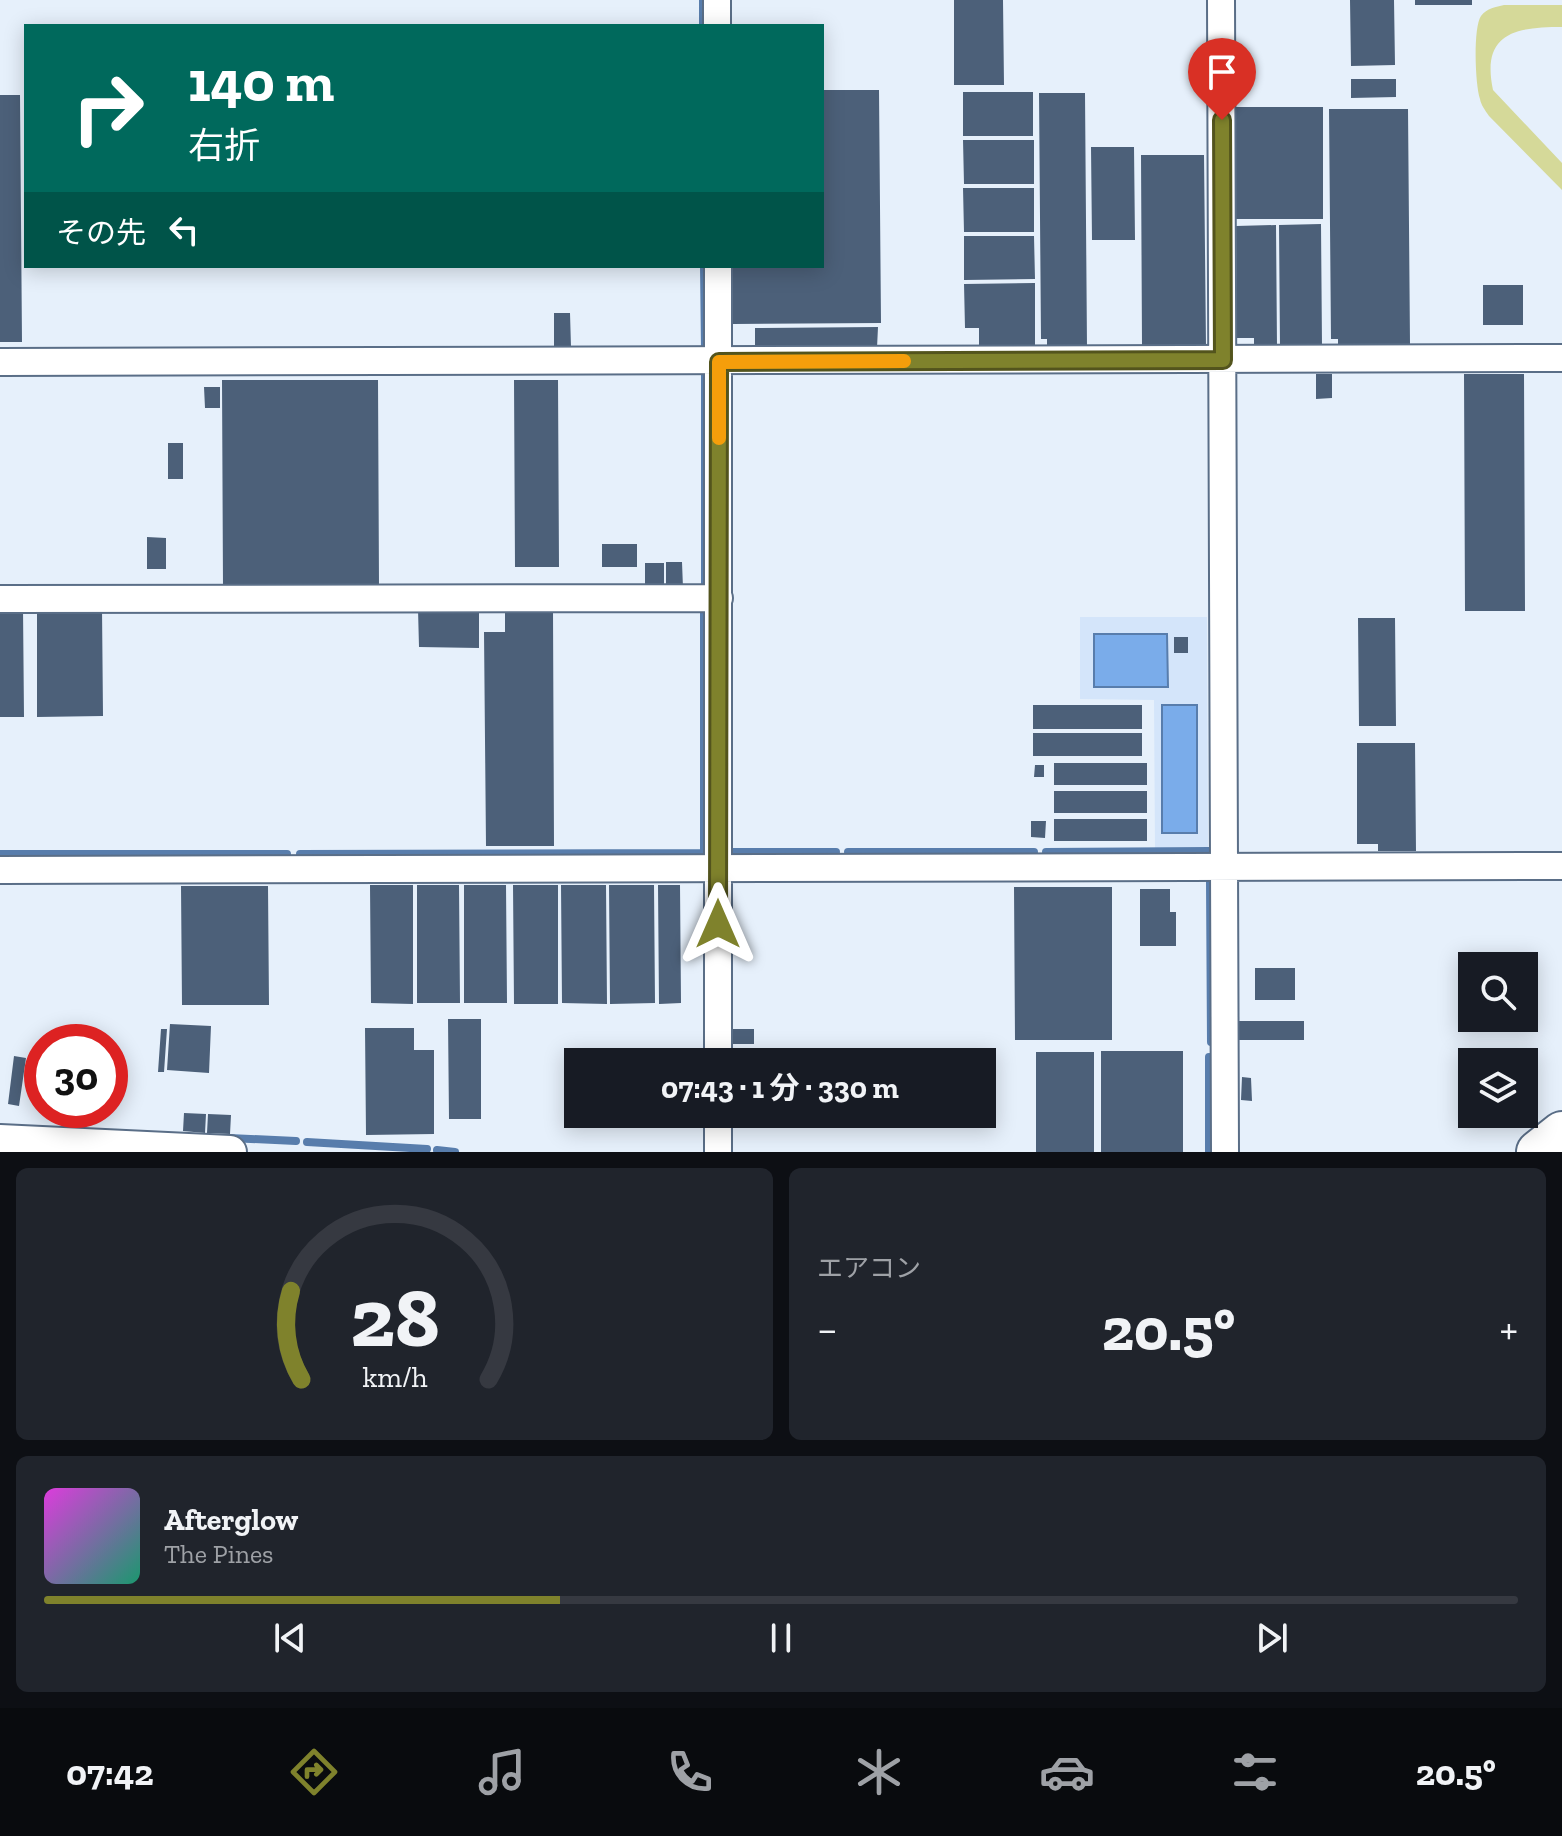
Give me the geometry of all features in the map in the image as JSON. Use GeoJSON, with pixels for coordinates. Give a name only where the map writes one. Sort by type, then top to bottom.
{"type":"FeatureCollection","features":[{"type":"Feature","properties":{"kind":"main road"},"geometry":{"type":"LineString","coordinates":[[1538,1152],[1562,1133]]}},
{"type":"Feature","properties":{"kind":"street"},"geometry":{"type":"LineString","coordinates":[[717,0],[717,24]]}},
{"type":"Feature","properties":{"kind":"street"},"geometry":{"type":"LineString","coordinates":[[1221,0],[1225,1152]]}},
{"type":"Feature","properties":{"kind":"street"},"geometry":{"type":"LineString","coordinates":[[718,268],[718,1048]]}},
{"type":"Feature","properties":{"kind":"street"},"geometry":{"type":"LineString","coordinates":[[0,362],[1562,358]]}},
{"type":"Feature","properties":{"kind":"street"},"geometry":{"type":"LineString","coordinates":[[0,599],[719,598]]}},
{"type":"Feature","properties":{"kind":"street"},"geometry":{"type":"LineString","coordinates":[[0,870],[1562,866]]}},
{"type":"Feature","properties":{"kind":"street"},"geometry":{"type":"LineString","coordinates":[[718,1128],[718,1152]]}},
{"type":"Feature","properties":{"kind":"street"},"geometry":{"type":"LineString","coordinates":[[0,1141],[230,1152]]}},
{"type":"Feature","properties":{"kind":"shaded area"},"geometry":{"type":"Polygon","coordinates":[[[1080,617],[1207,617],[1208,847],[1155,848],[1154,700],[1080,699],[1080,617]]]}},
{"type":"Feature","properties":{"kind":"green space"},"geometry":{"type":"Polygon","coordinates":[[[1504,5],[1562,5],[1562,27],[1530,29],[1505,37],[1492,56],[1491,71],[1493,90],[1562,163],[1562,190],[1483,108],[1477,81],[1478,22],[1486,11],[1504,5]]]}},
{"type":"Feature","properties":{"kind":"water"},"geometry":{"type":"Polygon","coordinates":[[[1094,634],[1167,634],[1168,687],[1094,687],[1094,634]]]}},
{"type":"Feature","properties":{"kind":"water"},"geometry":{"type":"Polygon","coordinates":[[[1162,705],[1197,705],[1197,833],[1162,833],[1162,705]]]}},
{"type":"Feature","properties":{"kind":"building"},"geometry":{"type":"Polygon","coordinates":[[[954,0],[1003,0],[1004,85],[954,85],[954,0]]]}},
{"type":"Feature","properties":{"kind":"building"},"geometry":{"type":"Polygon","coordinates":[[[1350,0],[1394,0],[1395,65],[1351,66],[1350,0]]]}},
{"type":"Feature","properties":{"kind":"building"},"geometry":{"type":"Polygon","coordinates":[[[1415,0],[1472,0],[1472,5],[1415,5],[1415,0]]]}},
{"type":"Feature","properties":{"kind":"building"},"geometry":{"type":"Polygon","coordinates":[[[1351,79],[1396,79],[1396,97],[1351,98],[1351,79]]]}},
{"type":"Feature","properties":{"kind":"building"},"geometry":{"type":"Polygon","coordinates":[[[824,90],[879,90],[881,323],[733,324],[733,268],[824,268],[824,90]]]}},
{"type":"Feature","properties":{"kind":"building"},"geometry":{"type":"Polygon","coordinates":[[[963,92],[1033,92],[1033,136],[963,136],[963,92]]]}},
{"type":"Feature","properties":{"kind":"building"},"geometry":{"type":"Polygon","coordinates":[[[1039,93],[1085,93],[1087,348],[1047,348],[1047,339],[1041,339],[1039,93]]]}},
{"type":"Feature","properties":{"kind":"building"},"geometry":{"type":"Polygon","coordinates":[[[0,95],[20,95],[22,342],[0,342],[0,95]]]}},
{"type":"Feature","properties":{"kind":"building"},"geometry":{"type":"Polygon","coordinates":[[[1235,107],[1323,107],[1323,219],[1236,219],[1235,107]]]}},
{"type":"Feature","properties":{"kind":"building"},"geometry":{"type":"Polygon","coordinates":[[[1329,109],[1408,109],[1410,344],[1338,345],[1338,339],[1331,339],[1329,109]]]}},
{"type":"Feature","properties":{"kind":"building"},"geometry":{"type":"Polygon","coordinates":[[[963,140],[1034,140],[1034,184],[964,184],[963,140]]]}},
{"type":"Feature","properties":{"kind":"building"},"geometry":{"type":"Polygon","coordinates":[[[1091,147],[1134,147],[1135,240],[1092,240],[1091,147]]]}},
{"type":"Feature","properties":{"kind":"building"},"geometry":{"type":"Polygon","coordinates":[[[1141,155],[1204,155],[1206,346],[1142,346],[1141,155]]]}},
{"type":"Feature","properties":{"kind":"building"},"geometry":{"type":"Polygon","coordinates":[[[963,188],[1034,188],[1034,232],[964,232],[963,188]]]}},
{"type":"Feature","properties":{"kind":"building"},"geometry":{"type":"Polygon","coordinates":[[[1321,224],[1322,346],[1280,346],[1279,225],[1321,224]]]}},
{"type":"Feature","properties":{"kind":"building"},"geometry":{"type":"Polygon","coordinates":[[[1276,225],[1277,347],[1254,347],[1254,338],[1237,338],[1236,226],[1276,225]]]}},
{"type":"Feature","properties":{"kind":"building"},"geometry":{"type":"Polygon","coordinates":[[[964,236],[1034,236],[1035,279],[964,280],[964,236]]]}},
{"type":"Feature","properties":{"kind":"building"},"geometry":{"type":"Polygon","coordinates":[[[1035,283],[1035,347],[979,347],[979,328],[965,328],[964,284],[1035,283]]]}},
{"type":"Feature","properties":{"kind":"building"},"geometry":{"type":"Polygon","coordinates":[[[1483,285],[1523,285],[1523,325],[1483,325],[1483,285]]]}},
{"type":"Feature","properties":{"kind":"building"},"geometry":{"type":"Polygon","coordinates":[[[554,313],[570,313],[571,347],[554,347],[554,313]]]}},
{"type":"Feature","properties":{"kind":"building"},"geometry":{"type":"Polygon","coordinates":[[[878,327],[877,348],[755,348],[755,328],[878,327]]]}},
{"type":"Feature","properties":{"kind":"building"},"geometry":{"type":"Polygon","coordinates":[[[1316,374],[1332,374],[1332,398],[1316,399],[1316,374]]]}},
{"type":"Feature","properties":{"kind":"building"},"geometry":{"type":"Polygon","coordinates":[[[1464,374],[1524,374],[1525,611],[1465,611],[1464,374]]]}},
{"type":"Feature","properties":{"kind":"building"},"geometry":{"type":"Polygon","coordinates":[[[222,380],[378,380],[379,586],[223,587],[222,380]]]}},
{"type":"Feature","properties":{"kind":"building"},"geometry":{"type":"Polygon","coordinates":[[[514,380],[558,380],[559,567],[515,567],[514,380]]]}},
{"type":"Feature","properties":{"kind":"building"},"geometry":{"type":"Polygon","coordinates":[[[204,387],[220,387],[220,408],[205,408],[204,387]]]}},
{"type":"Feature","properties":{"kind":"building"},"geometry":{"type":"Polygon","coordinates":[[[168,443],[183,443],[183,479],[168,479],[168,443]]]}},
{"type":"Feature","properties":{"kind":"building"},"geometry":{"type":"Polygon","coordinates":[[[147,537],[166,538],[166,569],[147,569],[147,537]]]}},
{"type":"Feature","properties":{"kind":"building"},"geometry":{"type":"Polygon","coordinates":[[[602,544],[637,544],[637,567],[602,567],[602,544]]]}},
{"type":"Feature","properties":{"kind":"building"},"geometry":{"type":"Polygon","coordinates":[[[666,562],[682,562],[683,588],[666,588],[666,562]]]}},
{"type":"Feature","properties":{"kind":"building"},"geometry":{"type":"Polygon","coordinates":[[[645,563],[664,563],[664,589],[645,589],[645,563]]]}},
{"type":"Feature","properties":{"kind":"building"},"geometry":{"type":"Polygon","coordinates":[[[0,608],[23,608],[24,717],[0,717],[0,608]]]}},
{"type":"Feature","properties":{"kind":"building"},"geometry":{"type":"Polygon","coordinates":[[[37,608],[102,608],[103,716],[37,717],[37,608]]]}},
{"type":"Feature","properties":{"kind":"building"},"geometry":{"type":"Polygon","coordinates":[[[418,609],[479,609],[479,648],[419,647],[418,609]]]}},
{"type":"Feature","properties":{"kind":"building"},"geometry":{"type":"Polygon","coordinates":[[[505,610],[553,610],[554,846],[486,846],[484,632],[505,632],[505,610]]]}},
{"type":"Feature","properties":{"kind":"building"},"geometry":{"type":"Polygon","coordinates":[[[1358,618],[1395,618],[1396,726],[1359,726],[1358,618]]]}},
{"type":"Feature","properties":{"kind":"building"},"geometry":{"type":"Polygon","coordinates":[[[1174,637],[1188,637],[1188,653],[1174,653],[1174,637]]]}},
{"type":"Feature","properties":{"kind":"building"},"geometry":{"type":"Polygon","coordinates":[[[1033,705],[1142,705],[1142,729],[1033,729],[1033,705]]]}},
{"type":"Feature","properties":{"kind":"building"},"geometry":{"type":"Polygon","coordinates":[[[1033,733],[1142,733],[1142,756],[1033,756],[1033,733]]]}},
{"type":"Feature","properties":{"kind":"building"},"geometry":{"type":"Polygon","coordinates":[[[1357,743],[1415,743],[1416,851],[1378,851],[1378,844],[1357,844],[1357,743]]]}},
{"type":"Feature","properties":{"kind":"building"},"geometry":{"type":"Polygon","coordinates":[[[1054,763],[1147,763],[1147,785],[1054,785],[1054,763]]]}},
{"type":"Feature","properties":{"kind":"building"},"geometry":{"type":"Polygon","coordinates":[[[1035,765],[1044,765],[1044,777],[1034,777],[1035,765]]]}},
{"type":"Feature","properties":{"kind":"building"},"geometry":{"type":"Polygon","coordinates":[[[1054,791],[1147,791],[1147,813],[1054,813],[1054,791]]]}},
{"type":"Feature","properties":{"kind":"building"},"geometry":{"type":"Polygon","coordinates":[[[1054,819],[1147,819],[1147,841],[1054,841],[1054,819]]]}},
{"type":"Feature","properties":{"kind":"building"},"geometry":{"type":"Polygon","coordinates":[[[1031,821],[1046,821],[1045,838],[1031,837],[1031,821]]]}},
{"type":"Feature","properties":{"kind":"building"},"geometry":{"type":"Polygon","coordinates":[[[370,885],[413,885],[413,1004],[371,1003],[370,885]]]}},
{"type":"Feature","properties":{"kind":"building"},"geometry":{"type":"Polygon","coordinates":[[[417,885],[459,885],[460,1003],[417,1003],[417,885]]]}},
{"type":"Feature","properties":{"kind":"building"},"geometry":{"type":"Polygon","coordinates":[[[464,885],[506,885],[507,1003],[464,1003],[464,885]]]}},
{"type":"Feature","properties":{"kind":"building"},"geometry":{"type":"Polygon","coordinates":[[[513,885],[558,885],[558,1004],[514,1004],[513,885]]]}},
{"type":"Feature","properties":{"kind":"building"},"geometry":{"type":"Polygon","coordinates":[[[561,885],[606,885],[607,1004],[562,1003],[561,885]]]}},
{"type":"Feature","properties":{"kind":"building"},"geometry":{"type":"Polygon","coordinates":[[[609,885],[654,885],[655,1003],[610,1004],[609,885]]]}},
{"type":"Feature","properties":{"kind":"building"},"geometry":{"type":"Polygon","coordinates":[[[658,885],[680,885],[681,1003],[659,1004],[658,885]]]}},
{"type":"Feature","properties":{"kind":"building"},"geometry":{"type":"Polygon","coordinates":[[[181,886],[268,886],[269,1005],[182,1005],[181,886]]]}},
{"type":"Feature","properties":{"kind":"building"},"geometry":{"type":"Polygon","coordinates":[[[1014,887],[1112,887],[1112,1040],[1015,1040],[1014,887]]]}},
{"type":"Feature","properties":{"kind":"building"},"geometry":{"type":"Polygon","coordinates":[[[1140,889],[1170,889],[1170,912],[1176,912],[1176,946],[1140,946],[1140,889]]]}},
{"type":"Feature","properties":{"kind":"building"},"geometry":{"type":"Polygon","coordinates":[[[1255,968],[1295,968],[1295,1000],[1255,1000],[1255,968]]]}},
{"type":"Feature","properties":{"kind":"building"},"geometry":{"type":"Polygon","coordinates":[[[448,1019],[481,1019],[481,1119],[449,1119],[448,1019]]]}},
{"type":"Feature","properties":{"kind":"building"},"geometry":{"type":"Polygon","coordinates":[[[1237,1021],[1304,1021],[1304,1040],[1237,1040],[1237,1021]]]}},
{"type":"Feature","properties":{"kind":"building"},"geometry":{"type":"Polygon","coordinates":[[[170,1024],[211,1026],[209,1073],[167,1070],[170,1024]]]}},
{"type":"Feature","properties":{"kind":"building"},"geometry":{"type":"Polygon","coordinates":[[[365,1028],[414,1028],[414,1050],[434,1050],[434,1134],[366,1135],[365,1028]]]}},
{"type":"Feature","properties":{"kind":"building"},"geometry":{"type":"Polygon","coordinates":[[[161,1029],[167,1029],[164,1072],[158,1072],[161,1029]]]}},
{"type":"Feature","properties":{"kind":"building"},"geometry":{"type":"Polygon","coordinates":[[[732,1029],[754,1029],[754,1044],[732,1044],[732,1029]]]}},
{"type":"Feature","properties":{"kind":"building"},"geometry":{"type":"Polygon","coordinates":[[[1101,1051],[1183,1051],[1183,1152],[1101,1152],[1101,1051]]]}},
{"type":"Feature","properties":{"kind":"building"},"geometry":{"type":"Polygon","coordinates":[[[1036,1052],[1094,1052],[1094,1152],[1036,1152],[1036,1052]]]}},
{"type":"Feature","properties":{"kind":"building"},"geometry":{"type":"Polygon","coordinates":[[[14,1056],[24,1058],[19,1106],[8,1104],[14,1056]]]}},
{"type":"Feature","properties":{"kind":"building"},"geometry":{"type":"Polygon","coordinates":[[[1242,1077],[1251,1078],[1252,1101],[1241,1100],[1242,1077]]]}},
{"type":"Feature","properties":{"kind":"building"},"geometry":{"type":"Polygon","coordinates":[[[184,1113],[206,1114],[205,1133],[183,1131],[184,1113]]]}},
{"type":"Feature","properties":{"kind":"building"},"geometry":{"type":"Polygon","coordinates":[[[208,1114],[231,1115],[230,1134],[207,1133],[208,1114]]]}},
{"type":"Feature","properties":{"kind":"waterway"},"geometry":{"type":"LineString","coordinates":[[703,0],[703,24]]}},
{"type":"Feature","properties":{"kind":"waterway"},"geometry":{"type":"LineString","coordinates":[[704,268],[705,350]]}},
{"type":"Feature","properties":{"kind":"waterway"},"geometry":{"type":"LineString","coordinates":[[705,373],[705,590]]}},
{"type":"Feature","properties":{"kind":"waterway"},"geometry":{"type":"LineString","coordinates":[[704,606],[704,853]]}},
{"type":"Feature","properties":{"kind":"waterway"},"geometry":{"type":"LineString","coordinates":[[732,852],[836,852]]}},
{"type":"Feature","properties":{"kind":"waterway"},"geometry":{"type":"LineString","coordinates":[[848,852],[1034,852]]}},
{"type":"Feature","properties":{"kind":"waterway"},"geometry":{"type":"LineString","coordinates":[[1046,852],[1210,853]]}},
{"type":"Feature","properties":{"kind":"waterway"},"geometry":{"type":"LineString","coordinates":[[300,854],[706,853]]}},
{"type":"Feature","properties":{"kind":"waterway"},"geometry":{"type":"LineString","coordinates":[[0,854],[287,854]]}},
{"type":"Feature","properties":{"kind":"waterway"},"geometry":{"type":"LineString","coordinates":[[1210,881],[1211,1042]]}},
{"type":"Feature","properties":{"kind":"waterway"},"geometry":{"type":"LineString","coordinates":[[1209,1057],[1209,1152]]}},
{"type":"Feature","properties":{"kind":"waterway"},"geometry":{"type":"LineString","coordinates":[[229,1138],[296,1141]]}},
{"type":"Feature","properties":{"kind":"waterway"},"geometry":{"type":"LineString","coordinates":[[307,1142],[427,1149]]}},
{"type":"Feature","properties":{"kind":"waterway"},"geometry":{"type":"LineString","coordinates":[[437,1150],[455,1152]]}},
{"type":"Feature","properties":{"kind":"slow traffic"},"geometry":{"type":"LineString","coordinates":[[719,438],[719,362],[904,361]]}},
{"type":"Feature","properties":{"kind":"route"},"geometry":{"type":"LineString","coordinates":[[718,924],[719,362],[1223,360],[1222,120]]}}]}
